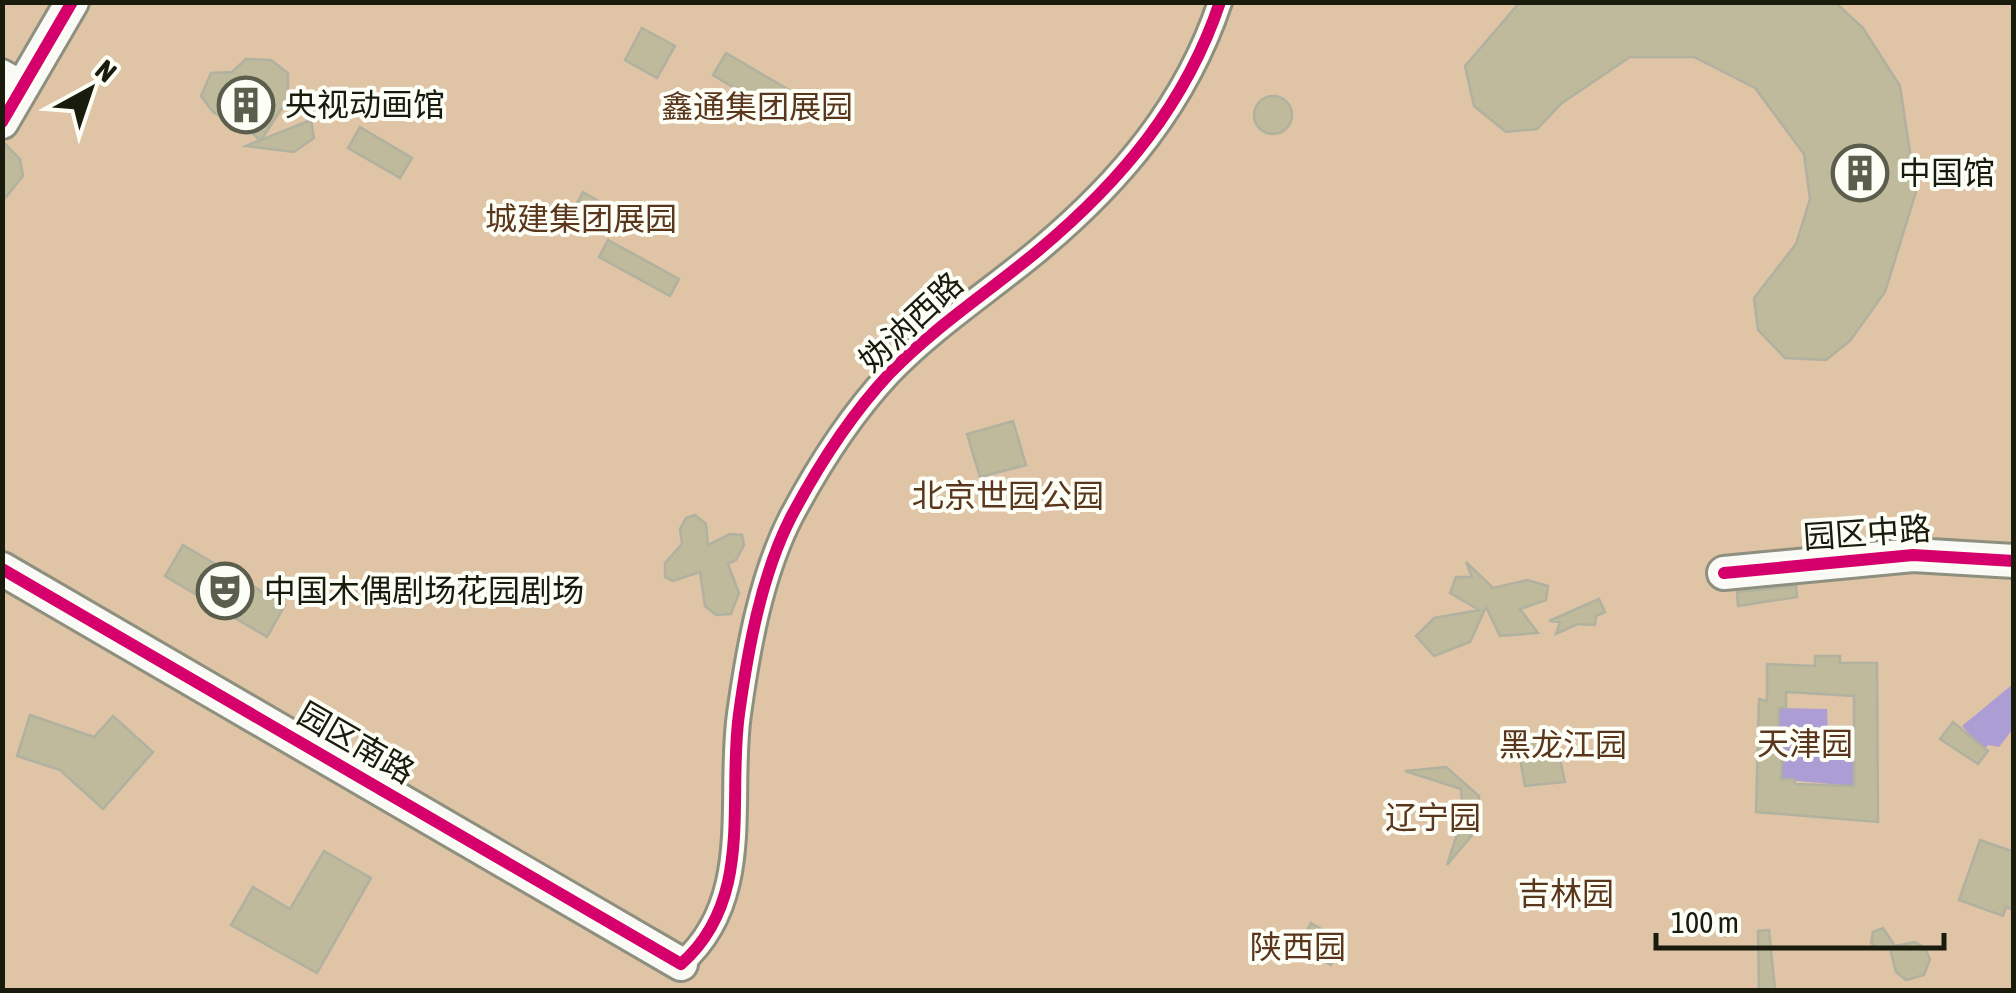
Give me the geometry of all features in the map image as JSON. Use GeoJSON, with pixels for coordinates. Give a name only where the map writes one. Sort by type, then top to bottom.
{"type":"FeatureCollection","features":[{"type":"Feature","properties":{"kind":"street"},"geometry":{"type":"LineString","coordinates":[[2,122],[14,78],[72,2]]}},
{"type":"Feature","properties":{"kind":"street","name":"妫汭西路"},"geometry":{"type":"LineString","coordinates":[[681,964],[703,938],[728,884],[736,848],[738,718],[755,625],[779,543],[829,449],[889,374],[1109,188],[1162,124],[1220,2]]}},
{"type":"Feature","properties":{"kind":"street","name":"园区中路"},"geometry":{"type":"LineString","coordinates":[[1724,573],[1913,555],[2014,562]]}},
{"type":"Feature","properties":{"kind":"street","name":"园区南路"},"geometry":{"type":"LineString","coordinates":[[2,569],[681,964]]}},
{"type":"Feature","properties":{"kind":"green space","name":"北京世园公园"},"geometry":{"type":"Polygon","coordinates":[[[2,3],[2013,3],[2013,990],[3,990],[2,3]]]}},
{"type":"Feature","properties":{"kind":"shaded area"},"geometry":{"type":"Polygon","coordinates":[[[2013,684],[2013,729],[1999,747],[1988,745],[1984,750],[1962,726],[2013,684]]]}},
{"type":"Feature","properties":{"kind":"shaded area"},"geometry":{"type":"Polygon","coordinates":[[[1779,708],[1827,709],[1829,755],[1854,756],[1854,786],[1775,779],[1781,772],[1783,747],[1778,742],[1779,708]]]}},
{"type":"Feature","properties":{"kind":"building","name":"中国馆"},"geometry":{"type":"Polygon","coordinates":[[[1520,2],[1835,2],[1863,28],[1900,86],[1916,192],[1885,292],[1850,341],[1826,360],[1785,358],[1758,330],[1754,298],[1796,244],[1810,199],[1804,154],[1755,88],[1694,57],[1630,57],[1562,103],[1537,129],[1506,132],[1474,106],[1465,66],[1520,2]]]}},
{"type":"Feature","properties":{"kind":"building"},"geometry":{"type":"Polygon","coordinates":[[[642,28],[675,46],[657,78],[625,60],[642,28]]]}},
{"type":"Feature","properties":{"kind":"building"},"geometry":{"type":"Polygon","coordinates":[[[726,53],[801,97],[787,120],[713,75],[726,53]]]}},
{"type":"Feature","properties":{"kind":"building","name":"央视动画馆"},"geometry":{"type":"Polygon","coordinates":[[[246,59],[271,60],[288,73],[288,99],[261,140],[311,120],[314,138],[294,152],[246,146],[260,140],[234,117],[230,121],[213,112],[201,96],[211,73],[232,72],[246,59]]]}},
{"type":"Feature","properties":{"kind":"building"},"geometry":{"type":"Polygon","coordinates":[[[1273,96],[1286,102],[1292,115],[1286,128],[1273,134],[1260,128],[1254,115],[1260,102],[1273,96]]]}},
{"type":"Feature","properties":{"kind":"building"},"geometry":{"type":"Polygon","coordinates":[[[360,127],[412,158],[400,178],[348,148],[360,127]]]}},
{"type":"Feature","properties":{"kind":"building"},"geometry":{"type":"Polygon","coordinates":[[[3,142],[20,159],[23,176],[2,202],[3,142]]]}},
{"type":"Feature","properties":{"kind":"building"},"geometry":{"type":"Polygon","coordinates":[[[583,192],[605,205],[606,215],[598,228],[571,214],[583,192]]]}},
{"type":"Feature","properties":{"kind":"building"},"geometry":{"type":"Polygon","coordinates":[[[608,240],[679,279],[670,296],[599,257],[608,240]]]}},
{"type":"Feature","properties":{"kind":"building"},"geometry":{"type":"Polygon","coordinates":[[[1013,421],[1026,465],[980,477],[967,434],[1013,421]]]}},
{"type":"Feature","properties":{"kind":"building"},"geometry":{"type":"Polygon","coordinates":[[[695,515],[706,524],[708,545],[730,534],[742,535],[744,545],[736,560],[728,564],[739,593],[731,614],[716,615],[705,606],[700,572],[673,581],[665,577],[665,563],[682,544],[680,529],[686,518],[695,515]]]}},
{"type":"Feature","properties":{"kind":"building","name":"中国木偶剧场花园剧场"},"geometry":{"type":"Polygon","coordinates":[[[183,545],[285,605],[267,637],[165,576],[183,545]]]}},
{"type":"Feature","properties":{"kind":"building"},"geometry":{"type":"Polygon","coordinates":[[[1466,562],[1493,588],[1527,580],[1548,586],[1546,600],[1520,609],[1538,633],[1500,636],[1486,607],[1470,642],[1434,656],[1416,636],[1434,618],[1479,610],[1450,593],[1456,577],[1472,577],[1466,562]]]}},
{"type":"Feature","properties":{"kind":"building"},"geometry":{"type":"Polygon","coordinates":[[[1796,586],[1797,597],[1738,606],[1737,592],[1796,586]]]}},
{"type":"Feature","properties":{"kind":"building"},"geometry":{"type":"Polygon","coordinates":[[[1599,599],[1605,612],[1596,616],[1595,625],[1578,624],[1556,634],[1560,622],[1549,621],[1599,599]]]}},
{"type":"Feature","properties":{"kind":"building"},"geometry":{"type":"Polygon","coordinates":[[[1815,656],[1840,656],[1840,663],[1877,663],[1878,822],[1756,812],[1759,699],[1767,701],[1767,664],[1815,666],[1815,656]],[[1786,692],[1786,708],[1779,708],[1781,779],[1794,779],[1795,784],[1854,786],[1854,696],[1786,692]]]}},
{"type":"Feature","properties":{"kind":"building"},"geometry":{"type":"Polygon","coordinates":[[[30,715],[94,737],[113,716],[153,752],[103,809],[60,770],[17,756],[30,715]]]}},
{"type":"Feature","properties":{"kind":"building"},"geometry":{"type":"Polygon","coordinates":[[[1953,722],[1988,751],[1978,764],[1940,739],[1953,722]]]}},
{"type":"Feature","properties":{"kind":"building"},"geometry":{"type":"Polygon","coordinates":[[[1555,737],[1565,782],[1525,786],[1516,738],[1555,737]]]}},
{"type":"Feature","properties":{"kind":"building"},"geometry":{"type":"Polygon","coordinates":[[[1446,767],[1479,796],[1478,828],[1447,865],[1463,816],[1461,789],[1405,771],[1446,767]]]}},
{"type":"Feature","properties":{"kind":"building"},"geometry":{"type":"Polygon","coordinates":[[[1980,840],[2014,852],[2014,910],[2006,907],[2003,916],[1959,900],[1980,840]]]}},
{"type":"Feature","properties":{"kind":"building"},"geometry":{"type":"Polygon","coordinates":[[[324,851],[371,878],[317,973],[231,925],[253,887],[290,909],[324,851]]]}},
{"type":"Feature","properties":{"kind":"building"},"geometry":{"type":"Polygon","coordinates":[[[1311,923],[1342,941],[1331,965],[1298,948],[1311,923]]]}},
{"type":"Feature","properties":{"kind":"building"},"geometry":{"type":"Polygon","coordinates":[[[1883,928],[1895,946],[1915,942],[1925,948],[1930,959],[1924,975],[1906,980],[1896,972],[1890,949],[1879,949],[1871,943],[1873,932],[1883,928]]]}},
{"type":"Feature","properties":{"kind":"building"},"geometry":{"type":"Polygon","coordinates":[[[1769,930],[1775,990],[1759,990],[1758,931],[1769,930]]]}},
{"type":"Feature","properties":{"kind":"cycle path"},"geometry":{"type":"LineString","coordinates":[[2,122],[72,2]]}},
{"type":"Feature","properties":{"kind":"cycle path"},"geometry":{"type":"LineString","coordinates":[[2,569],[681,964],[704,938],[720,909],[729,879],[736,746],[751,639],[771,564],[801,498],[848,425],[889,374],[1070,223],[1124,168],[1189,74],[1220,2]]}},
{"type":"Feature","properties":{"kind":"cycle path"},"geometry":{"type":"LineString","coordinates":[[1724,573],[1913,555],[2014,561]]}},
{"type":"Feature","properties":{"kind":"place","name":"央视动画馆"},"geometry":{"type":"Point","coordinates":[246,105]}},
{"type":"Feature","properties":{"kind":"place","name":"中国馆"},"geometry":{"type":"Point","coordinates":[1860,173]}},
{"type":"Feature","properties":{"kind":"place","name":"中国木偶剧场花园剧场"},"geometry":{"type":"Point","coordinates":[225,591]}},
{"type":"Feature","properties":{"kind":"park label","name":"鑫通集团展园"},"geometry":{"type":"Point","coordinates":[757,107]}},
{"type":"Feature","properties":{"kind":"park label","name":"城建集团展园"},"geometry":{"type":"Point","coordinates":[581,219]}},
{"type":"Feature","properties":{"kind":"park label","name":"天津园"},"geometry":{"type":"Point","coordinates":[1805,744]}},
{"type":"Feature","properties":{"kind":"park label","name":"黑龙江园"},"geometry":{"type":"Point","coordinates":[1563,745]}},
{"type":"Feature","properties":{"kind":"park label","name":"辽宁园"},"geometry":{"type":"Point","coordinates":[1433,818]}},
{"type":"Feature","properties":{"kind":"park label","name":"吉林园"},"geometry":{"type":"Point","coordinates":[1566,894]}},
{"type":"Feature","properties":{"kind":"park label","name":"陕西园"},"geometry":{"type":"Point","coordinates":[1298,947]}}]}
